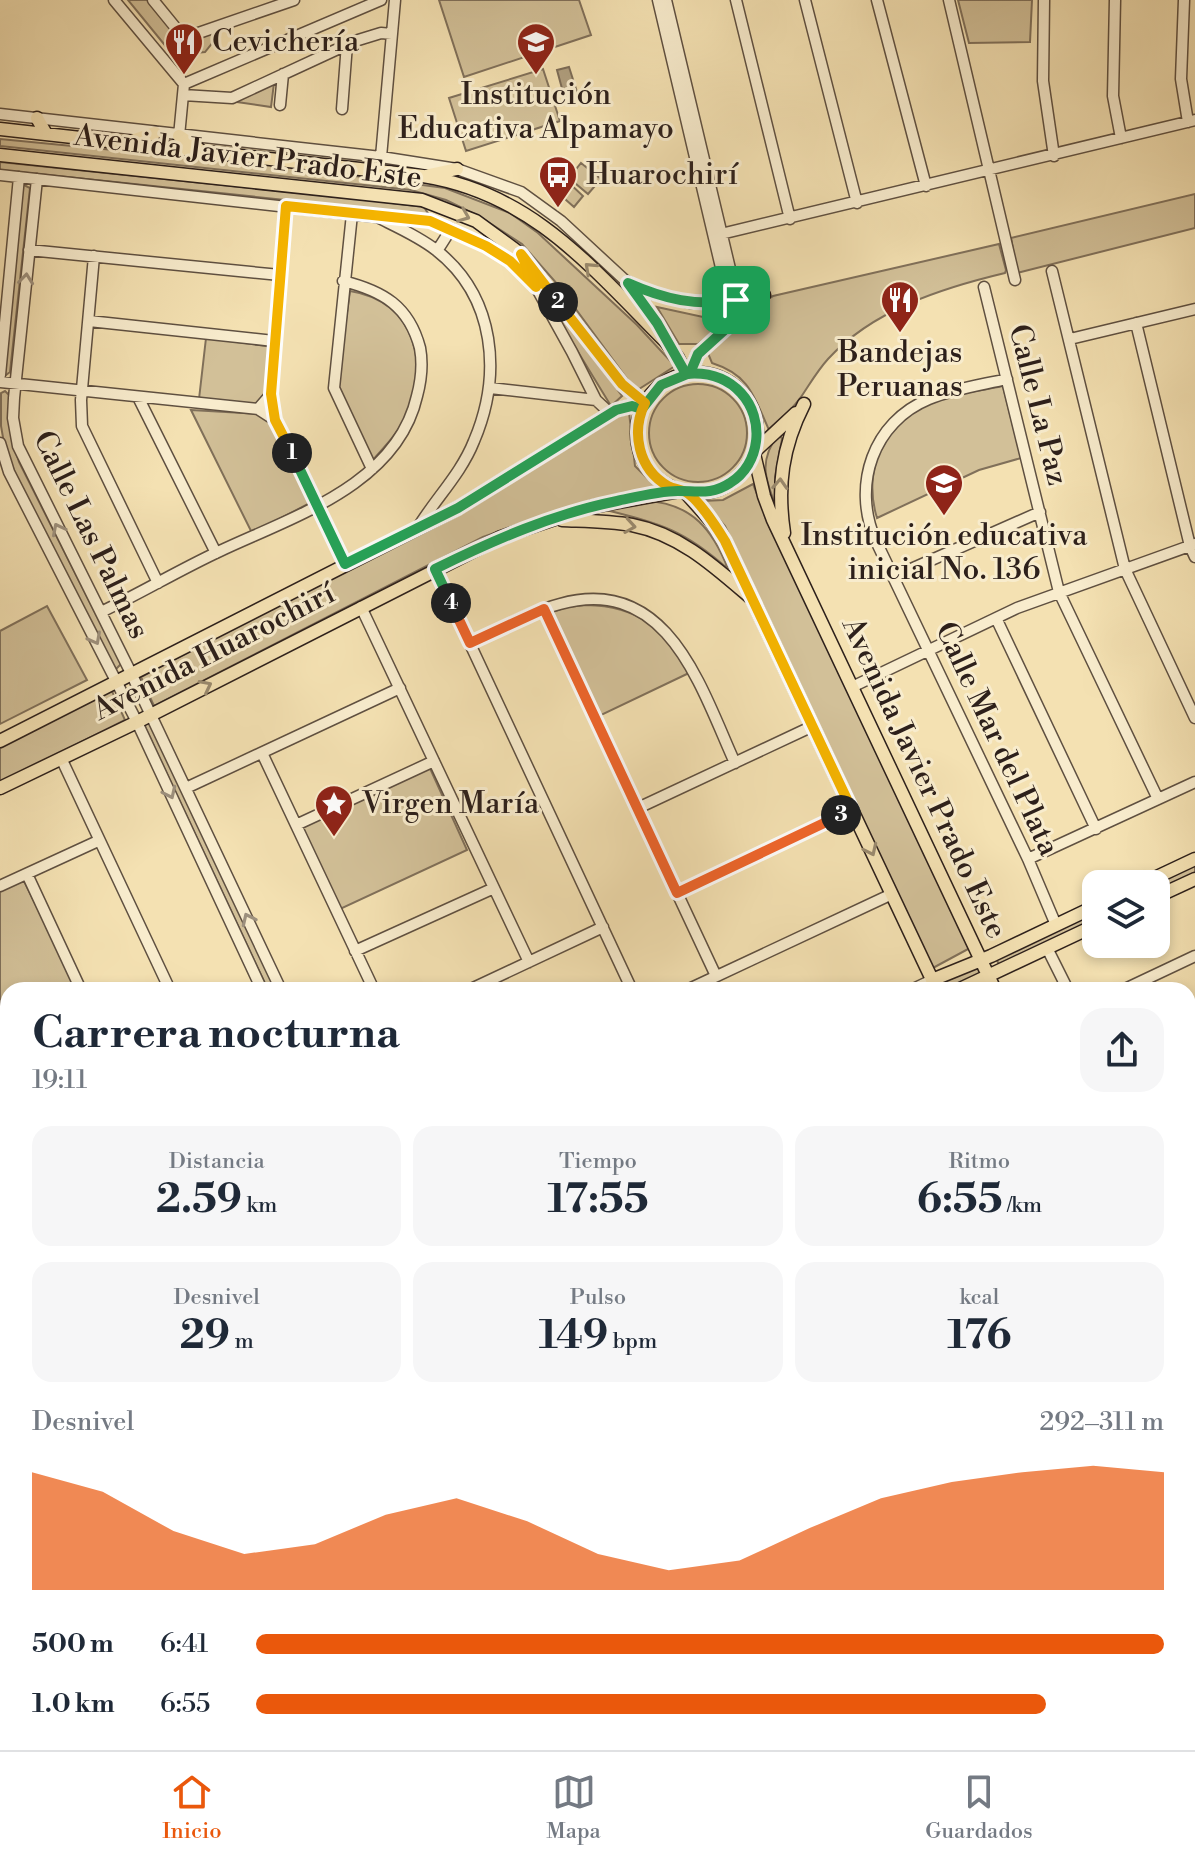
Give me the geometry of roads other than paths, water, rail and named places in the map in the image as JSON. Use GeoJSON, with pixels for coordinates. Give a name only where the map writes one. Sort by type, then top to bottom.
{"type":"FeatureCollection","features":[{"type":"Feature","properties":{"kind":"main road"},"geometry":{"type":"LineString","coordinates":[[37,118],[46,134]]}},
{"type":"Feature","properties":{"kind":"main road","name":"Avenida Javier Prado Este"},"geometry":{"type":"LineString","coordinates":[[0,129],[423,176],[479,189],[533,218],[666,342],[688,374]]}},
{"type":"Feature","properties":{"kind":"main road"},"geometry":{"type":"LineString","coordinates":[[127,143],[155,133]]}},
{"type":"Feature","properties":{"kind":"main road"},"geometry":{"type":"LineString","coordinates":[[179,136],[202,152]]}},
{"type":"Feature","properties":{"kind":"main road","name":"Avenida Javier Prado Este"},"geometry":{"type":"LineString","coordinates":[[0,155],[422,200],[476,221],[521,254],[622,384],[644,406]]}},
{"type":"Feature","properties":{"kind":"main road"},"geometry":{"type":"LineString","coordinates":[[423,176],[457,169]]}},
{"type":"Feature","properties":{"kind":"main road"},"geometry":{"type":"LineString","coordinates":[[521,254],[536,287]]}},
{"type":"Feature","properties":{"kind":"main road"},"geometry":{"type":"LineString","coordinates":[[628,283],[657,323],[666,342]]}},
{"type":"Feature","properties":{"kind":"main road"},"geometry":{"type":"LineString","coordinates":[[688,374],[698,354],[764,295]]}},
{"type":"Feature","properties":{"kind":"main road"},"geometry":{"type":"LineString","coordinates":[[754,453],[756,422],[743,395],[719,377],[688,374],[661,385],[644,406],[638,437],[640,452],[655,476],[683,492],[718,530],[755,601],[934,982]]}},
{"type":"Feature","properties":{"kind":"main road"},"geometry":{"type":"LineString","coordinates":[[683,492],[715,491],[728,485],[743,472],[754,453],[804,404],[788,442],[781,472],[783,525],[794,560]]}},
{"type":"Feature","properties":{"kind":"main road","name":"Avenida Huarochirí"},"geometry":{"type":"LineString","coordinates":[[0,741],[345,564],[416,531],[624,406],[644,406]]}},
{"type":"Feature","properties":{"kind":"main road","name":"Avenida Javier Prado Este"},"geometry":{"type":"LineString","coordinates":[[754,453],[768,508],[991,982]]}},
{"type":"Feature","properties":{"kind":"main road","name":"Avenida Huarochirí"},"geometry":{"type":"LineString","coordinates":[[0,788],[501,537],[619,500],[683,492]]}},
{"type":"Feature","properties":{"kind":"main road"},"geometry":{"type":"LineString","coordinates":[[552,519],[628,524],[658,533],[688,546],[755,601]]}},
{"type":"Feature","properties":{"kind":"main road"},"geometry":{"type":"LineString","coordinates":[[1170,871],[1195,859]]}},
{"type":"Feature","properties":{"kind":"main road"},"geometry":{"type":"LineString","coordinates":[[1170,891],[1195,879]]}},
{"type":"Feature","properties":{"kind":"main road"},"geometry":{"type":"LineString","coordinates":[[940,982],[1082,913]]}},
{"type":"Feature","properties":{"kind":"main road"},"geometry":{"type":"LineString","coordinates":[[975,982],[1082,932]]}},
{"type":"Feature","properties":{"kind":"street"},"geometry":{"type":"LineString","coordinates":[[114,0],[184,89],[232,98],[347,44],[381,33],[392,34]]}},
{"type":"Feature","properties":{"kind":"street"},"geometry":{"type":"LineString","coordinates":[[153,0],[184,38],[294,0]]}},
{"type":"Feature","properties":{"kind":"street"},"geometry":{"type":"LineString","coordinates":[[184,89],[381,0]]}},
{"type":"Feature","properties":{"kind":"street"},"geometry":{"type":"LineString","coordinates":[[381,157],[395,0]]}},
{"type":"Feature","properties":{"kind":"street"},"geometry":{"type":"LineString","coordinates":[[658,0],[723,276],[735,296]]}},
{"type":"Feature","properties":{"kind":"street"},"geometry":{"type":"LineString","coordinates":[[666,0],[741,315]]}},
{"type":"Feature","properties":{"kind":"street"},"geometry":{"type":"LineString","coordinates":[[736,0],[790,219]]}},
{"type":"Feature","properties":{"kind":"street"},"geometry":{"type":"LineString","coordinates":[[805,0],[857,203]]}},
{"type":"Feature","properties":{"kind":"street"},"geometry":{"type":"LineString","coordinates":[[877,0],[926,186]]}},
{"type":"Feature","properties":{"kind":"street"},"geometry":{"type":"LineString","coordinates":[[949,0],[1015,280]]}},
{"type":"Feature","properties":{"kind":"street"},"geometry":{"type":"LineString","coordinates":[[1044,0],[1043,81],[1054,156]]}},
{"type":"Feature","properties":{"kind":"street"},"geometry":{"type":"LineString","coordinates":[[1115,0],[1113,96],[1121,138]]}},
{"type":"Feature","properties":{"kind":"street"},"geometry":{"type":"LineString","coordinates":[[721,234],[1192,121],[1181,79],[1184,0]]}},
{"type":"Feature","properties":{"kind":"street"},"geometry":{"type":"LineString","coordinates":[[342,109],[347,44]]}},
{"type":"Feature","properties":{"kind":"street"},"geometry":{"type":"LineString","coordinates":[[280,105],[283,74]]}},
{"type":"Feature","properties":{"kind":"street"},"geometry":{"type":"LineString","coordinates":[[179,136],[184,89]]}},
{"type":"Feature","properties":{"kind":"street"},"geometry":{"type":"LineString","coordinates":[[0,114],[381,157],[457,169],[521,192],[561,221],[628,283],[649,293],[690,303],[715,304],[735,296],[764,295]]}},
{"type":"Feature","properties":{"kind":"street"},"geometry":{"type":"LineString","coordinates":[[0,175],[430,221],[451,229],[510,261],[536,287],[596,400],[611,414]]}},
{"type":"Feature","properties":{"kind":"street"},"geometry":{"type":"LineString","coordinates":[[0,375],[19,177]]}},
{"type":"Feature","properties":{"kind":"street","name":"Calle Las Palmas"},"geometry":{"type":"LineString","coordinates":[[37,179],[13,418],[22,457],[131,673],[277,982]]}},
{"type":"Feature","properties":{"kind":"street"},"geometry":{"type":"LineString","coordinates":[[286,206],[271,394],[275,420],[345,564]]}},
{"type":"Feature","properties":{"kind":"street"},"geometry":{"type":"LineString","coordinates":[[352,214],[334,388],[372,469]]}},
{"type":"Feature","properties":{"kind":"street"},"geometry":{"type":"LineString","coordinates":[[377,217],[409,232],[437,251],[454,268],[475,298],[486,327],[491,357],[490,388],[474,442],[445,491],[416,531]]}},
{"type":"Feature","properties":{"kind":"street"},"geometry":{"type":"LineString","coordinates":[[437,251],[451,229]]}},
{"type":"Feature","properties":{"kind":"street"},"geometry":{"type":"LineString","coordinates":[[29,250],[280,275]]}},
{"type":"Feature","properties":{"kind":"street"},"geometry":{"type":"LineString","coordinates":[[94,256],[82,391],[82,426],[158,583]]}},
{"type":"Feature","properties":{"kind":"street"},"geometry":{"type":"LineString","coordinates":[[1052,271],[1125,569],[1195,718]]}},
{"type":"Feature","properties":{"kind":"street"},"geometry":{"type":"LineString","coordinates":[[101,612],[216,553],[319,506],[372,469],[403,433],[414,412],[420,382],[421,356],[416,334],[404,314],[388,297],[368,287],[343,281]]}},
{"type":"Feature","properties":{"kind":"street","name":"Calle La Paz"},"geometry":{"type":"LineString","coordinates":[[984,287],[1059,592],[1158,799]]}},
{"type":"Feature","properties":{"kind":"street"},"geometry":{"type":"LineString","coordinates":[[1070,339],[1195,309]]}},
{"type":"Feature","properties":{"kind":"street"},"geometry":{"type":"LineString","coordinates":[[89,321],[274,341]]}},
{"type":"Feature","properties":{"kind":"street"},"geometry":{"type":"LineString","coordinates":[[1136,323],[1195,557]]}},
{"type":"Feature","properties":{"kind":"street","name":"Calle Mar del Plata"},"geometry":{"type":"LineString","coordinates":[[1007,379],[937,396],[920,403],[896,420],[878,444],[867,476],[866,509],[868,522],[893,577],[1028,859],[1056,925]]}},
{"type":"Feature","properties":{"kind":"street"},"geometry":{"type":"LineString","coordinates":[[0,382],[258,409],[275,420]]}},
{"type":"Feature","properties":{"kind":"street"},"geometry":{"type":"LineString","coordinates":[[490,388],[596,400]]}},
{"type":"Feature","properties":{"kind":"street"},"geometry":{"type":"LineString","coordinates":[[258,409],[271,394]]}},
{"type":"Feature","properties":{"kind":"street"},"geometry":{"type":"LineString","coordinates":[[138,397],[216,553]]}},
{"type":"Feature","properties":{"kind":"street"},"geometry":{"type":"LineString","coordinates":[[150,421],[165,399]]}},
{"type":"Feature","properties":{"kind":"street"},"geometry":{"type":"LineString","coordinates":[[594,424],[596,400]]}},
{"type":"Feature","properties":{"kind":"street","name":"Calle Las Palmas"},"geometry":{"type":"LineString","coordinates":[[0,443],[9,472],[137,722],[258,982]]}},
{"type":"Feature","properties":{"kind":"street"},"geometry":{"type":"LineString","coordinates":[[445,491],[458,508]]}},
{"type":"Feature","properties":{"kind":"street"},"geometry":{"type":"LineString","coordinates":[[893,577],[1040,512]]}},
{"type":"Feature","properties":{"kind":"street"},"geometry":{"type":"LineString","coordinates":[[854,686],[996,618],[1192,545]]}},
{"type":"Feature","properties":{"kind":"street"},"geometry":{"type":"LineString","coordinates":[[435,569],[628,982]]}},
{"type":"Feature","properties":{"kind":"street"},"geometry":{"type":"LineString","coordinates":[[470,643],[544,609],[576,601],[602,601],[633,609],[655,622],[686,657],[735,763]]}},
{"type":"Feature","properties":{"kind":"street"},"geometry":{"type":"LineString","coordinates":[[361,607],[529,962]]}},
{"type":"Feature","properties":{"kind":"street"},"geometry":{"type":"LineString","coordinates":[[544,609],[716,976]]}},
{"type":"Feature","properties":{"kind":"street"},"geometry":{"type":"LineString","coordinates":[[996,618],[1096,829]]}},
{"type":"Feature","properties":{"kind":"street"},"geometry":{"type":"LineString","coordinates":[[186,788],[400,688]]}},
{"type":"Feature","properties":{"kind":"street"},"geometry":{"type":"LineString","coordinates":[[638,808],[813,726]]}},
{"type":"Feature","properties":{"kind":"street"},"geometry":{"type":"LineString","coordinates":[[262,753],[370,982]]}},
{"type":"Feature","properties":{"kind":"street"},"geometry":{"type":"LineString","coordinates":[[61,758],[166,982]]}},
{"type":"Feature","properties":{"kind":"street"},"geometry":{"type":"LineString","coordinates":[[296,825],[434,761]]}},
{"type":"Feature","properties":{"kind":"street"},"geometry":{"type":"LineString","coordinates":[[1028,859],[1195,782]]}},
{"type":"Feature","properties":{"kind":"street"},"geometry":{"type":"LineString","coordinates":[[677,893],[852,810]]}},
{"type":"Feature","properties":{"kind":"street"},"geometry":{"type":"LineString","coordinates":[[0,886],[98,841]]}},
{"type":"Feature","properties":{"kind":"street"},"geometry":{"type":"LineString","coordinates":[[27,874],[77,982]]}},
{"type":"Feature","properties":{"kind":"street"},"geometry":{"type":"LineString","coordinates":[[355,951],[494,888]]}},
{"type":"Feature","properties":{"kind":"street"},"geometry":{"type":"LineString","coordinates":[[704,982],[892,894]]}},
{"type":"Feature","properties":{"kind":"street"},"geometry":{"type":"LineString","coordinates":[[486,982],[603,927]]}},
{"type":"Feature","properties":{"kind":"street"},"geometry":{"type":"LineString","coordinates":[[1047,948],[1064,982]]}},
{"type":"Feature","properties":{"kind":"street"},"geometry":{"type":"LineString","coordinates":[[1148,982],[1195,956]]}},
{"type":"Feature","properties":{"kind":"place","name":"Cevichería"},"geometry":{"type":"Point","coordinates":[184,76]}},
{"type":"Feature","properties":{"kind":"place","name":"Institución Educativa Alpamayo"},"geometry":{"type":"Point","coordinates":[536,76]}},
{"type":"Feature","properties":{"kind":"place","name":"Huarochirí"},"geometry":{"type":"Point","coordinates":[558,209]}},
{"type":"Feature","properties":{"kind":"place","name":"Bandejas Peruanas"},"geometry":{"type":"Point","coordinates":[900,334]}},
{"type":"Feature","properties":{"kind":"place","name":"Institución educativa inicial No. 136"},"geometry":{"type":"Point","coordinates":[944,517]}},
{"type":"Feature","properties":{"kind":"place","name":"Virgen María"},"geometry":{"type":"Point","coordinates":[334,838]}}]}
